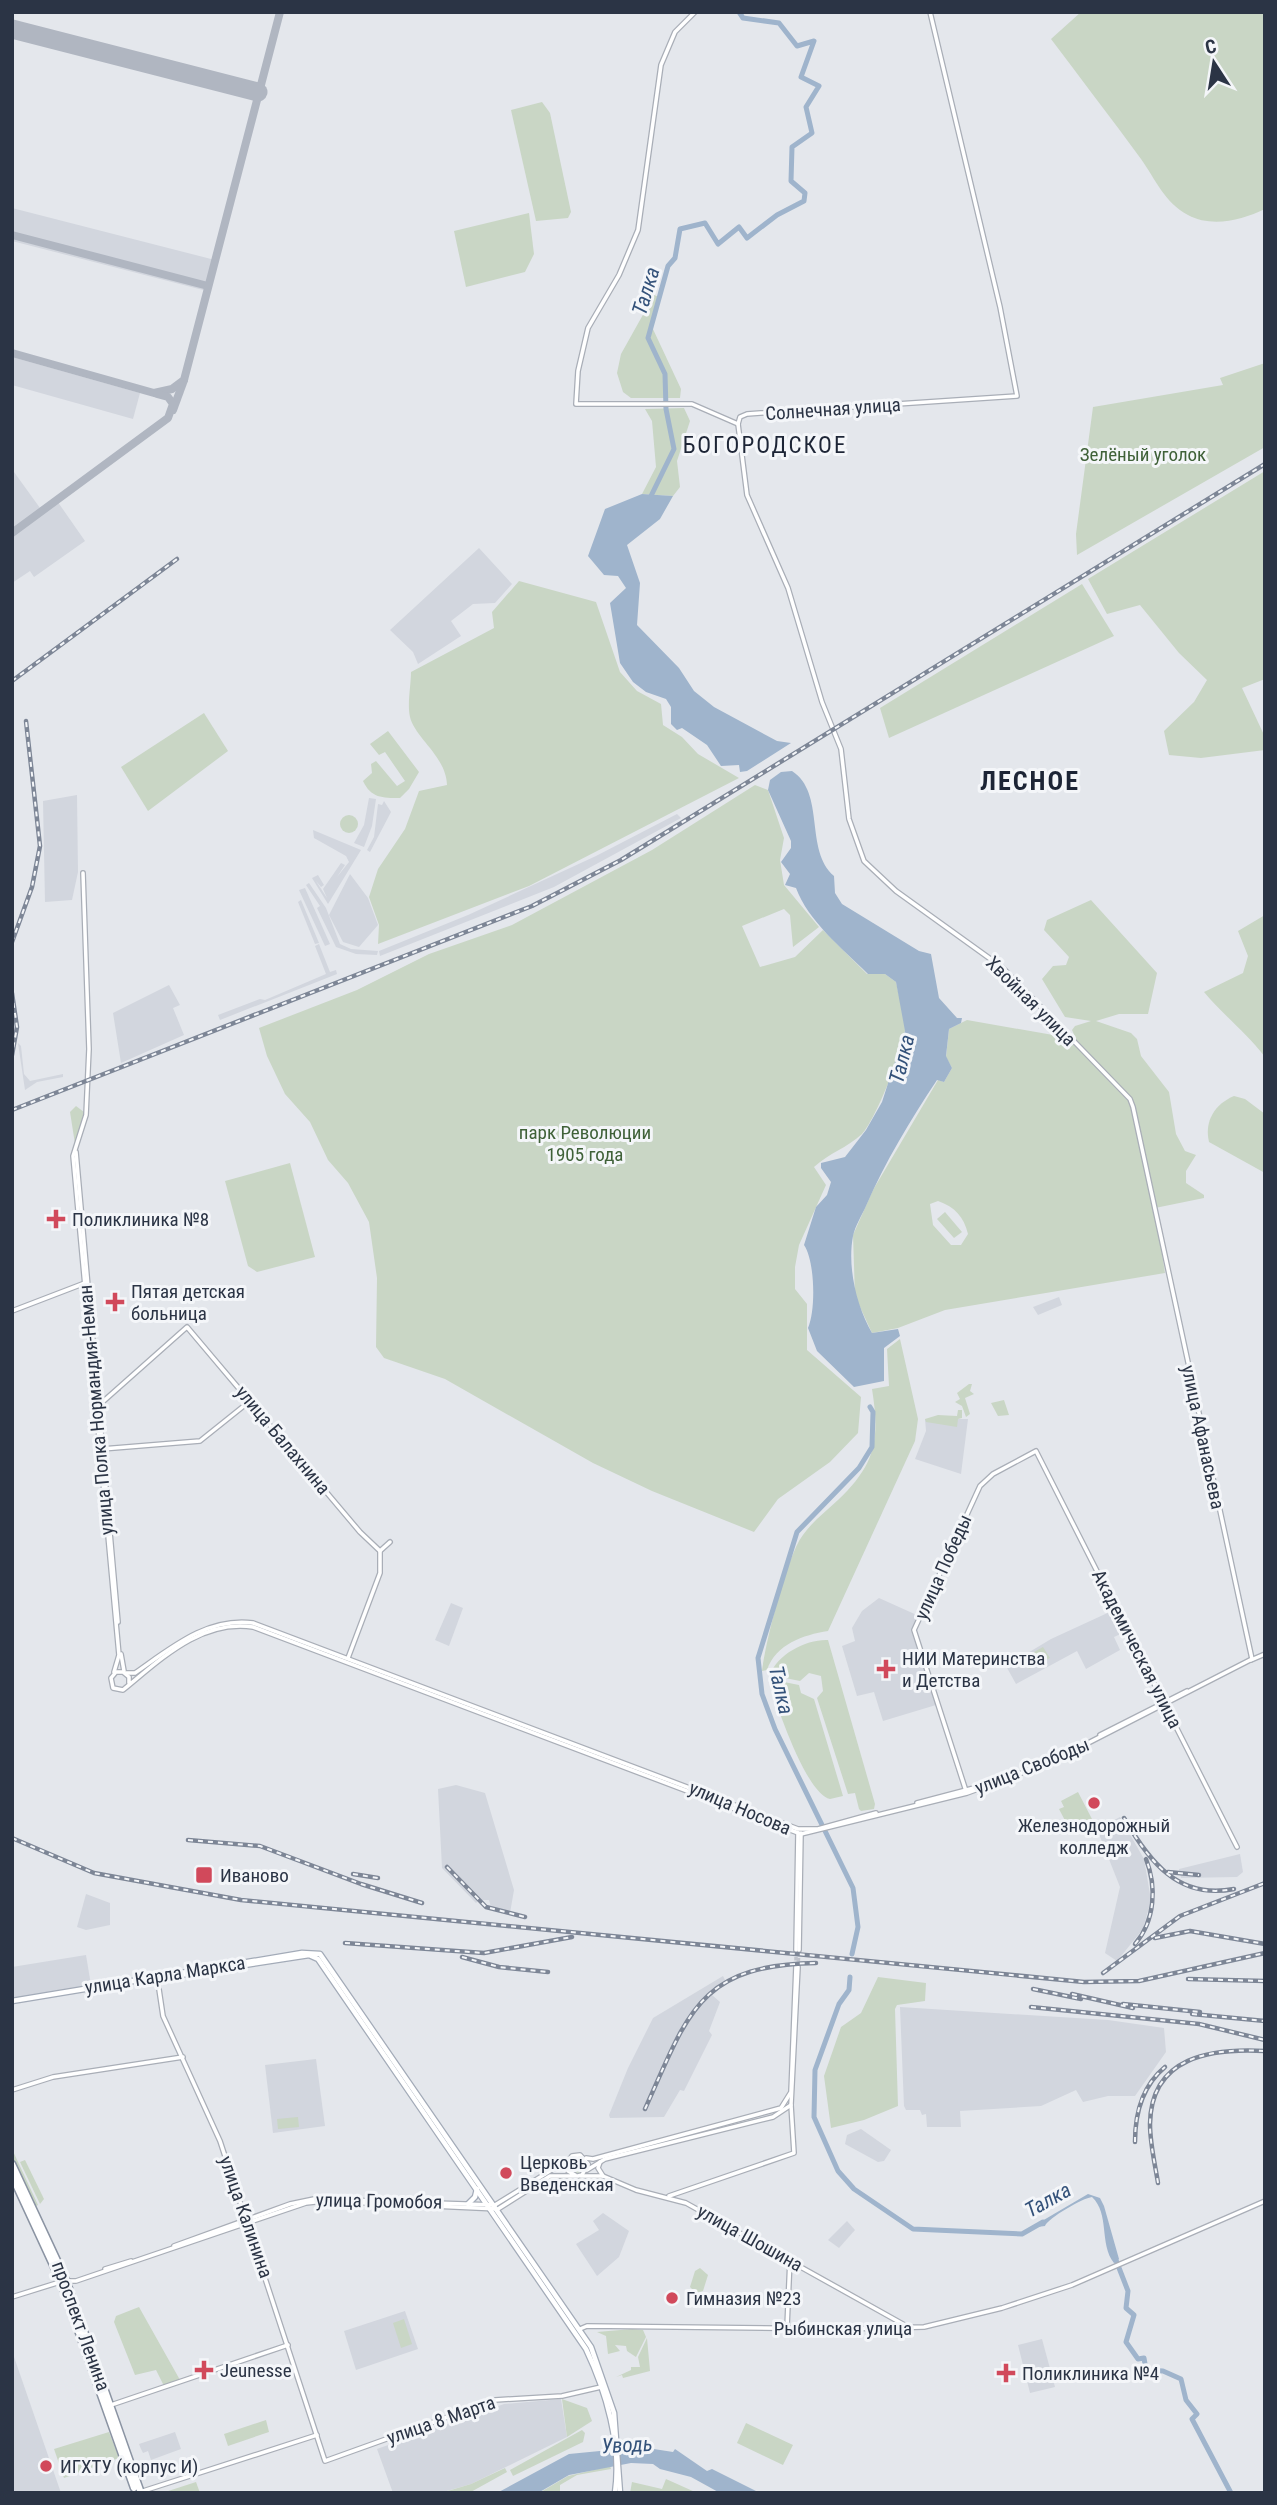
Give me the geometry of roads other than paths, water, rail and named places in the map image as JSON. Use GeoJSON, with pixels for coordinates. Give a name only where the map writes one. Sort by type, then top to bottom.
{"type":"FeatureCollection","features":[{"type":"Feature","properties":{"kind":"highway","name":"проспект Ленина"},"geometry":{"type":"LineString","coordinates":[[12,2164],[64,2281],[139,2493]]}},
{"type":"Feature","properties":{"kind":"highway","name":"проспект Ленина"},"geometry":{"type":"LineString","coordinates":[[12,2176],[71,2293],[108,2406]]}},
{"type":"Feature","properties":{"kind":"main road","name":"Солнечная улица"},"geometry":{"type":"LineString","coordinates":[[695,12],[675,32],[661,65],[636,237],[606,301],[588,328],[578,371],[576,404],[692,404],[738,424],[740,417],[747,414],[1017,396],[1000,307],[930,12]]}},
{"type":"Feature","properties":{"kind":"main road","name":"Хвойная улица"},"geometry":{"type":"LineString","coordinates":[[738,424],[747,495],[788,588],[837,741],[849,819],[864,861],[896,891],[1003,968],[1130,1099],[1157,1214]]}},
{"type":"Feature","properties":{"kind":"main road","name":"улица Полка Нормандия-Неман"},"geometry":{"type":"LineString","coordinates":[[83,873],[89,1049],[86,1115],[76,1147],[76,1168],[119,1655],[114,1674]]}},
{"type":"Feature","properties":{"kind":"main road","name":"улица Афанасьева"},"geometry":{"type":"LineString","coordinates":[[1157,1214],[1252,1660]]}},
{"type":"Feature","properties":{"kind":"main road","name":"улица Полка Нормандия-Неман"},"geometry":{"type":"LineString","coordinates":[[86,1282],[85,1296],[97,1406]]}},
{"type":"Feature","properties":{"kind":"main road"},"geometry":{"type":"LineString","coordinates":[[12,1311],[86,1282]]}},
{"type":"Feature","properties":{"kind":"main road"},"geometry":{"type":"LineString","coordinates":[[61,1292],[86,1282]]}},
{"type":"Feature","properties":{"kind":"main road"},"geometry":{"type":"LineString","coordinates":[[74,1287],[82,1290],[85,1296]]}},
{"type":"Feature","properties":{"kind":"main road","name":"улица Балахнина"},"geometry":{"type":"LineString","coordinates":[[97,1406],[187,1327],[360,1532],[380,1551]]}},
{"type":"Feature","properties":{"kind":"main road"},"geometry":{"type":"LineString","coordinates":[[101,1449],[200,1441],[250,1401]]}},
{"type":"Feature","properties":{"kind":"main road","name":"Академическая улица"},"geometry":{"type":"LineString","coordinates":[[1036,1451],[1237,1847]]}},
{"type":"Feature","properties":{"kind":"main road","name":"улица Победы"},"geometry":{"type":"LineString","coordinates":[[966,1791],[914,1630],[980,1486],[993,1474],[1036,1451]]}},
{"type":"Feature","properties":{"kind":"main road"},"geometry":{"type":"LineString","coordinates":[[347,1660],[380,1573],[380,1551],[390,1542]]}},
{"type":"Feature","properties":{"kind":"main road","name":"улица Полка Нормандия-Неман"},"geometry":{"type":"LineString","coordinates":[[110,1548],[125,1673]]}},
{"type":"Feature","properties":{"kind":"main road","name":"улица Носова"},"geometry":{"type":"LineString","coordinates":[[125,1673],[135,1673],[190,1638],[218,1628],[237,1625],[268,1630],[799,1832]]}},
{"type":"Feature","properties":{"kind":"main road","name":"улица Свободы"},"geometry":{"type":"LineString","coordinates":[[799,1832],[818,1830],[966,1791],[1054,1758],[1265,1654]]}},
{"type":"Feature","properties":{"kind":"main road","name":"улица Носова"},"geometry":{"type":"LineString","coordinates":[[129,1683],[158,1659]]}},
{"type":"Feature","properties":{"kind":"main road"},"geometry":{"type":"LineString","coordinates":[[125,1673],[129,1683],[123,1690],[115,1689],[110,1683],[114,1674],[125,1673]]}},
{"type":"Feature","properties":{"kind":"main road"},"geometry":{"type":"LineString","coordinates":[[797,1950],[799,1832]]}},
{"type":"Feature","properties":{"kind":"main road","name":"улица Карла Маркса"},"geometry":{"type":"LineString","coordinates":[[12,2001],[157,1977],[317,1955],[443,2135]]}},
{"type":"Feature","properties":{"kind":"main road"},"geometry":{"type":"LineString","coordinates":[[586,2160],[666,2143],[772,2113],[787,2103],[791,2092],[797,1967]]}},
{"type":"Feature","properties":{"kind":"main road","name":"улица Калинина"},"geometry":{"type":"LineString","coordinates":[[157,1977],[163,2016],[220,2141],[325,2461]]}},
{"type":"Feature","properties":{"kind":"main road"},"geometry":{"type":"LineString","coordinates":[[669,2196],[794,2152],[791,2105],[796,1988]]}},
{"type":"Feature","properties":{"kind":"main road"},"geometry":{"type":"LineString","coordinates":[[12,2090],[53,2077],[183,2057]]}},
{"type":"Feature","properties":{"kind":"main road"},"geometry":{"type":"LineString","coordinates":[[493,2207],[550,2176],[576,2176],[604,2159],[772,2117],[791,2105]]}},
{"type":"Feature","properties":{"kind":"main road"},"geometry":{"type":"LineString","coordinates":[[443,2135],[477,2188],[493,2207]]}},
{"type":"Feature","properties":{"kind":"main road"},"geometry":{"type":"LineString","coordinates":[[443,2135],[548,2287],[586,2349],[604,2386]]}},
{"type":"Feature","properties":{"kind":"main road"},"geometry":{"type":"LineString","coordinates":[[493,2207],[576,2154],[603,2176]]}},
{"type":"Feature","properties":{"kind":"main road"},"geometry":{"type":"LineString","coordinates":[[603,2176],[598,2168],[604,2159]]}},
{"type":"Feature","properties":{"kind":"main road"},"geometry":{"type":"LineString","coordinates":[[568,2160],[568,2171],[576,2176]]}},
{"type":"Feature","properties":{"kind":"main road"},"geometry":{"type":"LineString","coordinates":[[586,2160],[586,2172]]}},
{"type":"Feature","properties":{"kind":"main road","name":"улица Шошина"},"geometry":{"type":"LineString","coordinates":[[576,2176],[603,2176],[636,2190],[669,2196],[790,2259],[912,2329]]}},
{"type":"Feature","properties":{"kind":"main road"},"geometry":{"type":"LineString","coordinates":[[468,2204],[475,2197],[477,2188]]}},
{"type":"Feature","properties":{"kind":"main road","name":"улица Громобоя"},"geometry":{"type":"LineString","coordinates":[[64,2281],[76,2281],[290,2204],[323,2198],[493,2207]]}},
{"type":"Feature","properties":{"kind":"main road","name":"улица Громобоя"},"geometry":{"type":"LineString","coordinates":[[12,2297],[297,2205],[324,2201],[493,2207]]}},
{"type":"Feature","properties":{"kind":"main road","name":"Рыбинская улица"},"geometry":{"type":"LineString","coordinates":[[580,2329],[587,2326],[912,2329],[999,2309],[1106,2272],[1265,2201]]}},
{"type":"Feature","properties":{"kind":"main road"},"geometry":{"type":"LineString","coordinates":[[787,2328],[790,2259]]}},
{"type":"Feature","properties":{"kind":"main road"},"geometry":{"type":"LineString","coordinates":[[71,2293],[76,2281]]}},
{"type":"Feature","properties":{"kind":"main road"},"geometry":{"type":"LineString","coordinates":[[548,2287],[580,2329],[604,2386],[616,2440],[619,2478],[617,2493]]}},
{"type":"Feature","properties":{"kind":"main road"},"geometry":{"type":"LineString","coordinates":[[108,2406],[288,2345]]}},
{"type":"Feature","properties":{"kind":"main road","name":"улица 8 Марта"},"geometry":{"type":"LineString","coordinates":[[325,2461],[495,2400],[562,2396],[604,2386]]}},
{"type":"Feature","properties":{"kind":"main road"},"geometry":{"type":"LineString","coordinates":[[139,2493],[317,2435]]}},
{"type":"Feature","properties":{"kind":"water"},"geometry":{"type":"Polygon","coordinates":[[[642,494],[673,496],[660,519],[627,545],[640,583],[637,625],[679,668],[694,691],[714,707],[777,741],[791,743],[747,771],[740,772],[739,765],[721,766],[707,745],[682,728],[677,730],[671,724],[671,707],[666,699],[646,692],[633,682],[620,663],[610,603],[626,588],[618,576],[604,575],[588,556],[605,509],[642,494]]]}},
{"type":"Feature","properties":{"kind":"water"},"geometry":{"type":"Polygon","coordinates":[[[792,771],[809,793],[820,852],[825,865],[834,876],[835,893],[842,904],[919,951],[931,954],[939,998],[957,1018],[962,1018],[961,1023],[949,1029],[946,1056],[952,1068],[944,1082],[937,1080],[908,1125],[881,1173],[854,1232],[851,1248],[852,1274],[867,1323],[872,1333],[898,1329],[900,1336],[884,1348],[884,1381],[854,1387],[817,1351],[808,1328],[813,1286],[808,1252],[804,1245],[816,1207],[827,1195],[831,1182],[821,1168],[821,1163],[845,1157],[866,1130],[882,1102],[905,1031],[896,982],[885,974],[868,974],[817,923],[796,888],[785,885],[790,874],[781,862],[791,848],[791,841],[768,790],[770,780],[781,772],[792,771]]]}},
{"type":"Feature","properties":{"kind":"water"},"geometry":{"type":"Polygon","coordinates":[[[1088,2194],[1100,2198],[1104,2206],[1119,2259],[1114,2263],[1109,2255],[1101,2212],[1092,2197],[1066,2209],[1045,2226],[1037,2227],[1042,2221],[1088,2194]]]}},
{"type":"Feature","properties":{"kind":"water","name":"Уводь"},"geometry":{"type":"Polygon","coordinates":[[[641,2447],[673,2452],[675,2449],[707,2471],[712,2469],[760,2493],[720,2493],[691,2477],[660,2469],[653,2464],[631,2463],[569,2475],[538,2493],[497,2493],[569,2454],[641,2447]]]}},
{"type":"Feature","properties":{"kind":"waterway","name":"Талка"},"geometry":{"type":"LineString","coordinates":[[650,498],[674,449],[666,409],[665,374],[648,338],[668,266],[675,258],[680,229],[705,223],[718,244],[739,227],[747,238],[777,215],[804,201],[805,193],[791,181],[792,147],[812,133],[806,107],[819,86],[801,77],[814,41],[797,46],[779,23],[743,18],[739,12]]}},
{"type":"Feature","properties":{"kind":"waterway","name":"Талка"},"geometry":{"type":"LineString","coordinates":[[852,1954],[858,1927],[853,1888],[775,1729],[762,1694],[758,1658],[797,1532],[859,1468],[872,1447],[873,1412],[870,1407]]}},
{"type":"Feature","properties":{"kind":"waterway","name":"Талка"},"geometry":{"type":"LineString","coordinates":[[850,1977],[849,1990],[839,2004],[815,2070],[814,2117],[838,2171],[854,2189],[913,2229],[1022,2234],[1043,2222]]}},
{"type":"Feature","properties":{"kind":"waterway","name":"Талка"},"geometry":{"type":"LineString","coordinates":[[1114,2255],[1128,2291],[1126,2308],[1134,2315],[1126,2342],[1138,2359],[1144,2358],[1146,2370],[1163,2371],[1181,2379],[1186,2400],[1197,2414],[1192,2419],[1231,2493]]}},
{"type":"Feature","properties":{"kind":"tunnel"},"geometry":{"type":"LineString","coordinates":[[796,1950],[796,1966]]}},
{"type":"Feature","properties":{"kind":"tunnel"},"geometry":{"type":"LineString","coordinates":[[798,1967],[799,1950]]}},
{"type":"Feature","properties":{"kind":"railway"},"geometry":{"type":"LineString","coordinates":[[12,1110],[532,906],[621,860],[1265,464]]}},
{"type":"Feature","properties":{"kind":"railway"},"geometry":{"type":"LineString","coordinates":[[12,681],[177,559]]}},
{"type":"Feature","properties":{"kind":"railway"},"geometry":{"type":"LineString","coordinates":[[12,942],[32,887],[40,846],[26,721]]}},
{"type":"Feature","properties":{"kind":"railway"},"geometry":{"type":"LineString","coordinates":[[12,993],[17,1027],[12,1055]]}},
{"type":"Feature","properties":{"kind":"railway"},"geometry":{"type":"LineString","coordinates":[[1124,1818],[1144,1849],[1167,1874],[1197,1889],[1234,1889]]}},
{"type":"Feature","properties":{"kind":"railway"},"geometry":{"type":"LineString","coordinates":[[12,1838],[94,1873],[241,1900],[1084,1982],[1139,1981],[1265,1953]]}},
{"type":"Feature","properties":{"kind":"railway"},"geometry":{"type":"LineString","coordinates":[[188,1840],[260,1846],[361,1884],[422,1903]]}},
{"type":"Feature","properties":{"kind":"railway"},"geometry":{"type":"LineString","coordinates":[[1135,1944],[1147,1925],[1152,1903],[1152,1881],[1146,1859]]}},
{"type":"Feature","properties":{"kind":"railway"},"geometry":{"type":"LineString","coordinates":[[447,1867],[486,1907],[525,1917]]}},
{"type":"Feature","properties":{"kind":"railway"},"geometry":{"type":"LineString","coordinates":[[1168,1872],[1199,1875]]}},
{"type":"Feature","properties":{"kind":"railway"},"geometry":{"type":"LineString","coordinates":[[353,1874],[378,1878]]}},
{"type":"Feature","properties":{"kind":"railway"},"geometry":{"type":"LineString","coordinates":[[1103,1973],[1180,1916],[1265,1883]]}},
{"type":"Feature","properties":{"kind":"railway"},"geometry":{"type":"LineString","coordinates":[[1155,1938],[1190,1931],[1265,1944]]}},
{"type":"Feature","properties":{"kind":"railway"},"geometry":{"type":"LineString","coordinates":[[345,1943],[484,1953],[572,1937]]}},
{"type":"Feature","properties":{"kind":"railway"},"geometry":{"type":"LineString","coordinates":[[462,1957],[499,1967],[548,1972]]}},
{"type":"Feature","properties":{"kind":"railway"},"geometry":{"type":"LineString","coordinates":[[645,2109],[673,2046],[702,2001],[721,1985],[746,1973],[777,1966],[816,1963]]}},
{"type":"Feature","properties":{"kind":"railway"},"geometry":{"type":"LineString","coordinates":[[1188,1979],[1265,1981]]}},
{"type":"Feature","properties":{"kind":"railway"},"geometry":{"type":"LineString","coordinates":[[1033,1989],[1081,1999]]}},
{"type":"Feature","properties":{"kind":"railway"},"geometry":{"type":"LineString","coordinates":[[1072,1994],[1133,2008]]}},
{"type":"Feature","properties":{"kind":"railway"},"geometry":{"type":"LineString","coordinates":[[1123,2004],[1200,2012]]}},
{"type":"Feature","properties":{"kind":"railway"},"geometry":{"type":"LineString","coordinates":[[1031,2007],[1199,2024],[1265,2040]]}},
{"type":"Feature","properties":{"kind":"railway"},"geometry":{"type":"LineString","coordinates":[[1192,2014],[1265,2021]]}},
{"type":"Feature","properties":{"kind":"railway"},"geometry":{"type":"LineString","coordinates":[[1158,2183],[1150,2124],[1153,2101],[1161,2083],[1173,2070],[1206,2055],[1245,2050],[1265,2051]]}},
{"type":"Feature","properties":{"kind":"railway"},"geometry":{"type":"LineString","coordinates":[[1135,2142],[1141,2101],[1145,2091],[1165,2067]]}},
{"type":"Feature","properties":{"kind":"place","name":"Поликлиника №8"},"geometry":{"type":"Point","coordinates":[56,1219]}},
{"type":"Feature","properties":{"kind":"place","name":"Пятая детская больница"},"geometry":{"type":"Point","coordinates":[115,1302]}},
{"type":"Feature","properties":{"kind":"place","name":"НИИ Материнства и Детства"},"geometry":{"type":"Point","coordinates":[886,1669]}},
{"type":"Feature","properties":{"kind":"place","name":"Железнодорожный колледж"},"geometry":{"type":"Point","coordinates":[1094,1803]}},
{"type":"Feature","properties":{"kind":"place","name":"Иваново"},"geometry":{"type":"Point","coordinates":[204,1875]}},
{"type":"Feature","properties":{"kind":"place","name":"Церковь Введенская"},"geometry":{"type":"Point","coordinates":[506,2173]}},
{"type":"Feature","properties":{"kind":"place","name":"Гимназия №23"},"geometry":{"type":"Point","coordinates":[672,2298]}},
{"type":"Feature","properties":{"kind":"place","name":"Jeunesse"},"geometry":{"type":"Point","coordinates":[204,2370]}},
{"type":"Feature","properties":{"kind":"place","name":"Поликлиника №4"},"geometry":{"type":"Point","coordinates":[1006,2373]}},
{"type":"Feature","properties":{"kind":"place","name":"ИГХТУ (корпус И)"},"geometry":{"type":"Point","coordinates":[46,2466]}},
{"type":"Feature","properties":{"kind":"district","name":"БОГОРОДСКОЕ"},"geometry":{"type":"Point","coordinates":[765,445]}},
{"type":"Feature","properties":{"kind":"district","name":"ЛЕСНОЕ"},"geometry":{"type":"Point","coordinates":[1030,781]}},
{"type":"Feature","properties":{"kind":"park label","name":"Зелёный уголок"},"geometry":{"type":"Point","coordinates":[1143,454]}},
{"type":"Feature","properties":{"kind":"park label","name":"парк Революции 1905 года"},"geometry":{"type":"Point","coordinates":[585,1143]}}]}
